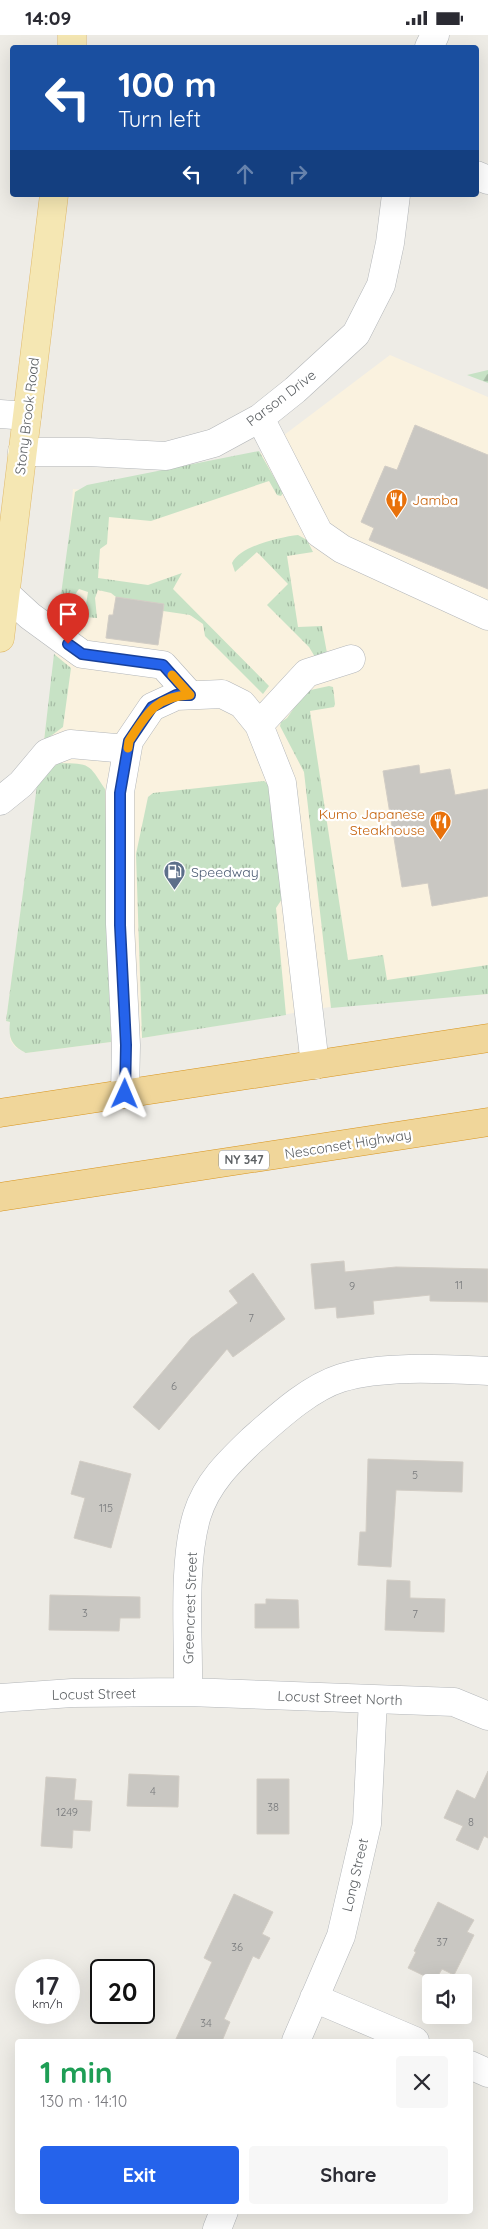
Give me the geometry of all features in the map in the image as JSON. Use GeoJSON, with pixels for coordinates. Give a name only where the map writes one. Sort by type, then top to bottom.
{"type":"FeatureCollection","features":[{"type":"Feature","properties":{"kind":"highway"},"geometry":{"type":"LineString","coordinates":[[0,1113],[488,1038]]}},
{"type":"Feature","properties":{"kind":"highway","name":"Nesconset Highway"},"geometry":{"type":"LineString","coordinates":[[0,1197],[488,1123]]}},
{"type":"Feature","properties":{"kind":"main road","name":"Stony Brook Road"},"geometry":{"type":"LineString","coordinates":[[0,638],[54,197]]}},
{"type":"Feature","properties":{"kind":"street","name":"Parson Drive"},"geometry":{"type":"LineString","coordinates":[[22,452],[88,452],[166,456],[214,443],[260,418],[295,390],[356,334],[381,285],[390,243],[396,197]]}},
{"type":"Feature","properties":{"kind":"street"},"geometry":{"type":"LineString","coordinates":[[0,414],[27,416]]}},
{"type":"Feature","properties":{"kind":"street"},"geometry":{"type":"LineString","coordinates":[[260,418],[319,533],[342,549],[488,616]]}},
{"type":"Feature","properties":{"kind":"street"},"geometry":{"type":"LineString","coordinates":[[5,593],[30,616],[82,654],[163,665],[190,695]]}},
{"type":"Feature","properties":{"kind":"street"},"geometry":{"type":"LineString","coordinates":[[258,725],[307,673],[351,659]]}},
{"type":"Feature","properties":{"kind":"street"},"geometry":{"type":"LineString","coordinates":[[125,1094],[126,1045],[120,925],[120,793],[129,741],[152,707],[176,695],[222,694],[242,704],[258,725],[282,783],[315,1065]]}},
{"type":"Feature","properties":{"kind":"street"},"geometry":{"type":"LineString","coordinates":[[0,801],[21,784],[47,753],[70,744],[127,749]]}},
{"type":"Feature","properties":{"kind":"street","name":"Greencrest Street"},"geometry":{"type":"LineString","coordinates":[[188,1692],[189,1566],[197,1516],[204,1498],[225,1466],[280,1415],[321,1387],[340,1378],[362,1373],[434,1369],[488,1371]]}},
{"type":"Feature","properties":{"kind":"street","name":"Locust Street"},"geometry":{"type":"LineString","coordinates":[[0,1698],[72,1693],[188,1692]]}},
{"type":"Feature","properties":{"kind":"street","name":"Locust Street North"},"geometry":{"type":"LineString","coordinates":[[188,1692],[454,1702],[488,1716]]}},
{"type":"Feature","properties":{"kind":"street","name":"Long Street"},"geometry":{"type":"LineString","coordinates":[[297,2039],[341,1936],[367,1824],[373,1699]]}},
{"type":"Feature","properties":{"kind":"street"},"geometry":{"type":"LineString","coordinates":[[314,1997],[409,2039]]}},
{"type":"Feature","properties":{"kind":"street"},"geometry":{"type":"LineString","coordinates":[[473,2066],[488,2073]]}},
{"type":"Feature","properties":{"kind":"street"},"geometry":{"type":"LineString","coordinates":[[217,2229],[223,2214]]}},
{"type":"Feature","properties":{"kind":"shaded area"},"geometry":{"type":"Polygon","coordinates":[[[390,355],[488,397],[488,994],[342,1005],[142,1038],[26,1053],[15,1047],[10,1040],[10,1022],[6,1021],[66,576],[73,489],[85,490],[251,460],[390,355]]]}},
{"type":"Feature","properties":{"kind":"green space"},"geometry":{"type":"Polygon","coordinates":[[[488,370],[488,383],[467,375],[488,370]]]}},
{"type":"Feature","properties":{"kind":"green space"},"geometry":{"type":"Polygon","coordinates":[[[259,451],[283,493],[281,496],[277,495],[269,481],[151,521],[109,517],[107,544],[100,549],[98,578],[148,585],[182,573],[173,589],[269,686],[263,694],[205,636],[203,624],[190,615],[163,611],[164,604],[116,597],[111,593],[98,590],[95,598],[97,618],[84,617],[88,592],[79,589],[74,596],[73,620],[59,609],[75,492],[87,485],[259,451]]]}},
{"type":"Feature","properties":{"kind":"green space"},"geometry":{"type":"Polygon","coordinates":[[[298,535],[307,540],[313,552],[287,556],[298,627],[322,626],[327,653],[315,657],[309,647],[267,605],[288,584],[257,552],[235,572],[232,563],[243,552],[261,543],[298,535]]]}},
{"type":"Feature","properties":{"kind":"green space"},"geometry":{"type":"Polygon","coordinates":[[[54,654],[71,668],[63,727],[44,741],[54,654]]]}},
{"type":"Feature","properties":{"kind":"green space"},"geometry":{"type":"Polygon","coordinates":[[[329,686],[333,687],[334,707],[310,711],[348,960],[383,955],[387,980],[488,965],[488,994],[331,1008],[304,772],[280,726],[281,722],[287,718],[306,691],[329,686]]]}},
{"type":"Feature","properties":{"kind":"green space"},"geometry":{"type":"Polygon","coordinates":[[[59,763],[88,767],[105,789],[111,1042],[26,1053],[14,1045],[10,1037],[10,1022],[6,1021],[38,778],[59,763]]]}},
{"type":"Feature","properties":{"kind":"green space"},"geometry":{"type":"Polygon","coordinates":[[[264,781],[272,787],[288,890],[276,908],[286,1015],[142,1038],[136,854],[148,797],[153,793],[264,781]]]}},
{"type":"Feature","properties":{"kind":"building"},"geometry":{"type":"Polygon","coordinates":[[[415,425],[488,455],[488,589],[369,540],[374,528],[361,522],[385,466],[397,470],[415,425]]]}},
{"type":"Feature","properties":{"kind":"building"},"geometry":{"type":"Polygon","coordinates":[[[116,597],[164,604],[158,645],[106,638],[109,615],[113,615],[116,597]]]}},
{"type":"Feature","properties":{"kind":"building","name":"Kumo Japanese Steakhouse"},"geometry":{"type":"Polygon","coordinates":[[[419,765],[420,774],[450,769],[455,795],[488,789],[488,896],[432,906],[428,883],[402,887],[383,771],[419,765]]]}},
{"type":"Feature","properties":{"kind":"building"},"geometry":{"type":"Polygon","coordinates":[[[344,1261],[345,1272],[396,1267],[488,1269],[488,1302],[430,1301],[430,1295],[373,1301],[374,1314],[337,1318],[336,1307],[315,1309],[311,1264],[344,1261]]]}},
{"type":"Feature","properties":{"kind":"building"},"geometry":{"type":"Polygon","coordinates":[[[253,1273],[285,1319],[233,1357],[227,1349],[159,1430],[133,1407],[191,1338],[238,1303],[229,1291],[253,1273]]]}},
{"type":"Feature","properties":{"kind":"building"},"geometry":{"type":"Polygon","coordinates":[[[368,1459],[463,1462],[462,1492],[396,1490],[391,1567],[358,1565],[360,1532],[366,1532],[368,1459]]]}},
{"type":"Feature","properties":{"kind":"building"},"geometry":{"type":"Polygon","coordinates":[[[80,1461],[131,1474],[111,1548],[74,1538],[85,1498],[71,1494],[80,1461]]]}},
{"type":"Feature","properties":{"kind":"building"},"geometry":{"type":"Polygon","coordinates":[[[387,1580],[410,1581],[410,1598],[445,1599],[444,1632],[385,1630],[387,1580]]]}},
{"type":"Feature","properties":{"kind":"building"},"geometry":{"type":"Polygon","coordinates":[[[50,1595],[140,1597],[140,1618],[120,1618],[119,1631],[49,1630],[50,1595]]]}},
{"type":"Feature","properties":{"kind":"building"},"geometry":{"type":"Polygon","coordinates":[[[266,1599],[298,1600],[299,1628],[255,1628],[255,1604],[266,1604],[266,1599]]]}},
{"type":"Feature","properties":{"kind":"building"},"geometry":{"type":"Polygon","coordinates":[[[488,1771],[488,1838],[484,1836],[478,1850],[456,1840],[463,1826],[444,1818],[457,1790],[475,1799],[488,1771]]]}},
{"type":"Feature","properties":{"kind":"building"},"geometry":{"type":"Polygon","coordinates":[[[129,1774],[179,1776],[178,1807],[127,1806],[129,1774]]]}},
{"type":"Feature","properties":{"kind":"building"},"geometry":{"type":"Polygon","coordinates":[[[46,1777],[76,1779],[74,1800],[92,1801],[90,1831],[73,1830],[72,1848],[41,1846],[46,1777]]]}},
{"type":"Feature","properties":{"kind":"building"},"geometry":{"type":"Polygon","coordinates":[[[257,1779],[289,1779],[289,1834],[257,1834],[257,1779]]]}},
{"type":"Feature","properties":{"kind":"building"},"geometry":{"type":"Polygon","coordinates":[[[234,1894],[273,1912],[262,1934],[270,1938],[259,1959],[253,1956],[224,2019],[230,2022],[223,2039],[176,2039],[212,1962],[204,1958],[234,1894]]]}},
{"type":"Feature","properties":{"kind":"building"},"geometry":{"type":"Polygon","coordinates":[[[438,1902],[474,1920],[467,1932],[474,1935],[454,1974],[442,1969],[439,1974],[422,1975],[408,1968],[416,1952],[414,1951],[438,1902]]]}},
{"type":"Feature","properties":{"kind":"slow traffic"},"geometry":{"type":"LineString","coordinates":[[128,748],[129,741],[152,707],[176,695],[190,695],[172,675]]}},
{"type":"Feature","properties":{"kind":"place","name":"Jamba"},"geometry":{"type":"Point","coordinates":[396,519]}},
{"type":"Feature","properties":{"kind":"place","name":"Kumo Japanese Steakhouse"},"geometry":{"type":"Point","coordinates":[441,841]}},
{"type":"Feature","properties":{"kind":"place","name":"Speedway"},"geometry":{"type":"Point","coordinates":[175,891]}},
{"type":"Feature","properties":{"kind":"route"},"geometry":{"type":"LineString","coordinates":[[68,644],[82,654],[163,665],[190,695],[176,695],[152,707],[129,741],[120,793],[120,925],[126,1045],[125,1094]]}}]}
